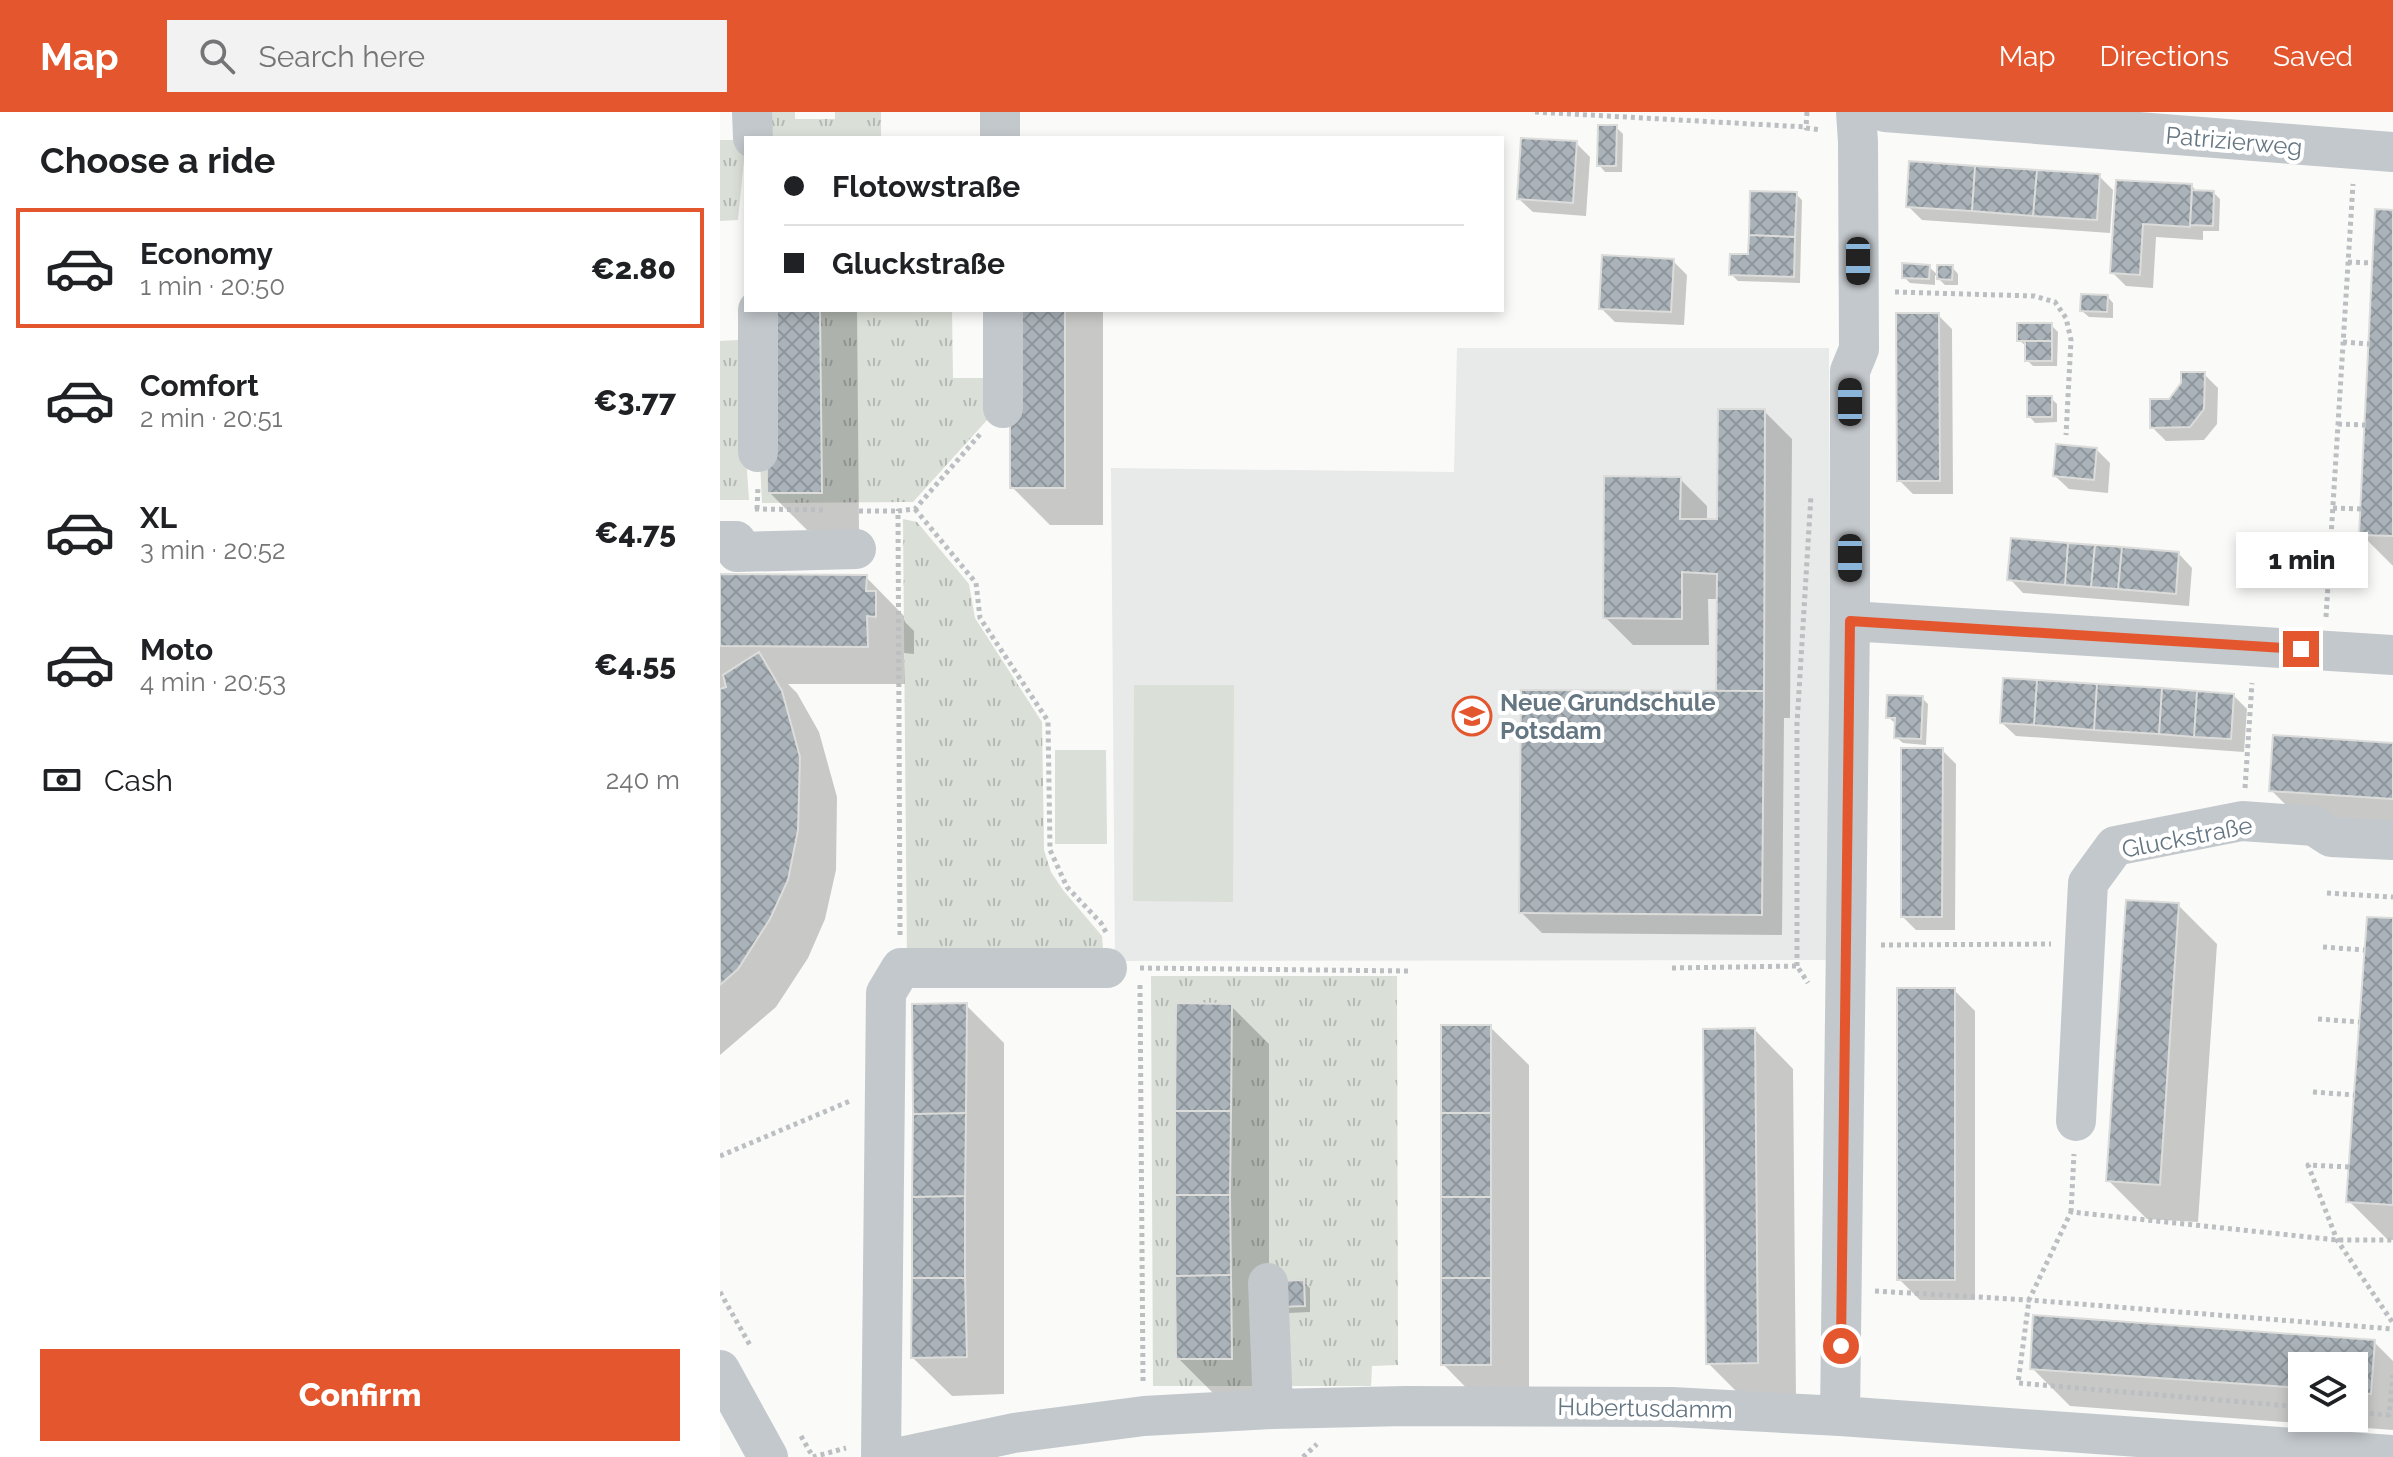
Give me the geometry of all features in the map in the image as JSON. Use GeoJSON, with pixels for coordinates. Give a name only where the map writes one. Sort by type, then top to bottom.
{"type":"FeatureCollection","features":[{"type":"Feature","properties":{"kind":"street"},"geometry":{"type":"LineString","coordinates":[[752,112],[753,136]]}},
{"type":"Feature","properties":{"kind":"street"},"geometry":{"type":"LineString","coordinates":[[1000,112],[1000,136]]}},
{"type":"Feature","properties":{"kind":"street"},"geometry":{"type":"LineString","coordinates":[[1840,1416],[1850,371],[1859,349],[1856,112]]}},
{"type":"Feature","properties":{"kind":"street","name":"Patrizierweg"},"geometry":{"type":"LineString","coordinates":[[1885,112],[2056,119],[2374,151]]}},
{"type":"Feature","properties":{"kind":"street"},"geometry":{"type":"LineString","coordinates":[[758,312],[758,452]]}},
{"type":"Feature","properties":{"kind":"street"},"geometry":{"type":"LineString","coordinates":[[1003,312],[1003,408]]}},
{"type":"Feature","properties":{"kind":"street"},"geometry":{"type":"LineString","coordinates":[[720,541],[736,541],[737,552],[856,549]]}},
{"type":"Feature","properties":{"kind":"street"},"geometry":{"type":"LineString","coordinates":[[1850,621],[2393,655]]}},
{"type":"Feature","properties":{"kind":"street","name":"Gluckstraße"},"geometry":{"type":"LineString","coordinates":[[2076,1121],[2088,883],[2115,846],[2242,821],[2314,826],[2331,837],[2393,840]]}},
{"type":"Feature","properties":{"kind":"street"},"geometry":{"type":"LineString","coordinates":[[881,1457],[886,993],[901,968],[1129,973]]}},
{"type":"Feature","properties":{"kind":"street"},"geometry":{"type":"LineString","coordinates":[[1268,1283],[1273,1409]]}},
{"type":"Feature","properties":{"kind":"street"},"geometry":{"type":"LineString","coordinates":[[720,1370],[768,1457]]}},
{"type":"Feature","properties":{"kind":"street","name":"Hubertusdamm"},"geometry":{"type":"LineString","coordinates":[[900,1457],[1014,1433],[1144,1416],[1273,1409],[1672,1407],[2393,1455]]}},
{"type":"Feature","properties":{"kind":"path"},"geometry":{"type":"LineString","coordinates":[[1535,112],[1807,128]]}},
{"type":"Feature","properties":{"kind":"path"},"geometry":{"type":"LineString","coordinates":[[2324,650],[2348,262],[2374,151]]}},
{"type":"Feature","properties":{"kind":"path"},"geometry":{"type":"LineString","coordinates":[[2348,262],[2372,263]]}},
{"type":"Feature","properties":{"kind":"path"},"geometry":{"type":"LineString","coordinates":[[1858,291],[2034,296],[2055,302],[2066,318],[2071,340],[2066,435]]}},
{"type":"Feature","properties":{"kind":"path"},"geometry":{"type":"LineString","coordinates":[[2343,342],[2369,344]]}},
{"type":"Feature","properties":{"kind":"path"},"geometry":{"type":"LineString","coordinates":[[851,510],[915,509],[1003,408]]}},
{"type":"Feature","properties":{"kind":"path"},"geometry":{"type":"LineString","coordinates":[[2338,424],[2365,425]]}},
{"type":"Feature","properties":{"kind":"path"},"geometry":{"type":"LineString","coordinates":[[2333,508],[2361,509]]}},
{"type":"Feature","properties":{"kind":"path"},"geometry":{"type":"LineString","coordinates":[[745,509],[836,510]]}},
{"type":"Feature","properties":{"kind":"path"},"geometry":{"type":"LineString","coordinates":[[915,509],[976,583],[980,618],[1048,721],[1050,850],[1067,887],[1101,923],[1129,973],[1144,1416]]}},
{"type":"Feature","properties":{"kind":"path"},"geometry":{"type":"LineString","coordinates":[[898,511],[901,968]]}},
{"type":"Feature","properties":{"kind":"path"},"geometry":{"type":"LineString","coordinates":[[2242,821],[2255,646]]}},
{"type":"Feature","properties":{"kind":"path"},"geometry":{"type":"LineString","coordinates":[[2327,893],[2393,897]]}},
{"type":"Feature","properties":{"kind":"path"},"geometry":{"type":"LineString","coordinates":[[1845,945],[2084,944]]}},
{"type":"Feature","properties":{"kind":"path"},"geometry":{"type":"LineString","coordinates":[[2323,947],[2364,950]]}},
{"type":"Feature","properties":{"kind":"path"},"geometry":{"type":"LineString","coordinates":[[1672,968],[1797,966],[1823,1006],[1845,1006]]}},
{"type":"Feature","properties":{"kind":"path"},"geometry":{"type":"LineString","coordinates":[[1129,973],[1408,971]]}},
{"type":"Feature","properties":{"kind":"path"},"geometry":{"type":"LineString","coordinates":[[2318,1019],[2359,1022]]}},
{"type":"Feature","properties":{"kind":"path"},"geometry":{"type":"LineString","coordinates":[[720,1156],[884,1086]]}},
{"type":"Feature","properties":{"kind":"path"},"geometry":{"type":"LineString","coordinates":[[2313,1092],[2354,1095]]}},
{"type":"Feature","properties":{"kind":"path"},"geometry":{"type":"LineString","coordinates":[[2076,1121],[2071,1212],[2029,1300],[2018,1383],[2288,1406]]}},
{"type":"Feature","properties":{"kind":"path"},"geometry":{"type":"LineString","coordinates":[[2349,1167],[2308,1165],[2337,1240],[2393,1326]]}},
{"type":"Feature","properties":{"kind":"path"},"geometry":{"type":"LineString","coordinates":[[2071,1212],[2337,1240],[2393,1240]]}},
{"type":"Feature","properties":{"kind":"path"},"geometry":{"type":"LineString","coordinates":[[1842,1289],[2393,1326]]}},
{"type":"Feature","properties":{"kind":"path"},"geometry":{"type":"LineString","coordinates":[[2368,1413],[2391,1415],[2393,1375]]}},
{"type":"Feature","properties":{"kind":"shaded area","name":"Neue Grundschule Potsdam"},"geometry":{"type":"Polygon","coordinates":[[[1457,348],[1829,348],[1832,960],[1115,961],[1111,468],[1454,472],[1457,348]]]}},
{"type":"Feature","properties":{"kind":"green space"},"geometry":{"type":"Polygon","coordinates":[[[762,112],[795,112],[795,119],[835,119],[835,112],[881,112],[881,136],[762,136],[762,112]]]}},
{"type":"Feature","properties":{"kind":"green space"},"geometry":{"type":"Polygon","coordinates":[[[720,140],[744,140],[738,220],[720,221],[720,140]]]}},
{"type":"Feature","properties":{"kind":"green space"},"geometry":{"type":"Polygon","coordinates":[[[753,312],[952,312],[953,378],[991,378],[997,409],[913,502],[762,503],[753,312]]]}},
{"type":"Feature","properties":{"kind":"green space"},"geometry":{"type":"Polygon","coordinates":[[[738,340],[749,500],[720,500],[720,341],[738,340]]]}},
{"type":"Feature","properties":{"kind":"green space"},"geometry":{"type":"Polygon","coordinates":[[[903,519],[917,522],[969,584],[975,618],[1042,722],[1044,850],[1051,872],[1063,890],[1102,936],[1104,960],[907,960],[903,519]]]}},
{"type":"Feature","properties":{"kind":"green space"},"geometry":{"type":"Polygon","coordinates":[[[1134,685],[1234,685],[1233,902],[1133,901],[1134,685]]]}},
{"type":"Feature","properties":{"kind":"green space"},"geometry":{"type":"Polygon","coordinates":[[[1055,750],[1106,750],[1107,844],[1055,844],[1055,750]]]}},
{"type":"Feature","properties":{"kind":"green space"},"geometry":{"type":"Polygon","coordinates":[[[1151,976],[1397,976],[1398,1365],[1372,1366],[1371,1386],[1153,1386],[1151,976]]]}},
{"type":"Feature","properties":{"kind":"building"},"geometry":{"type":"Polygon","coordinates":[[[1598,125],[1617,125],[1616,166],[1597,166],[1598,125]]]}},
{"type":"Feature","properties":{"kind":"building"},"geometry":{"type":"Polygon","coordinates":[[[1521,138],[1577,141],[1573,203],[1517,199],[1521,138]]]}},
{"type":"Feature","properties":{"kind":"building"},"geometry":{"type":"Polygon","coordinates":[[[1909,161],[1975,166],[1972,211],[1906,207],[1909,161]]]}},
{"type":"Feature","properties":{"kind":"building"},"geometry":{"type":"Polygon","coordinates":[[[1975,166],[2037,170],[2033,216],[1972,211],[1975,166]]]}},
{"type":"Feature","properties":{"kind":"building"},"geometry":{"type":"Polygon","coordinates":[[[2037,170],[2100,174],[2097,220],[2033,216],[2037,170]]]}},
{"type":"Feature","properties":{"kind":"building"},"geometry":{"type":"Polygon","coordinates":[[[2116,180],[2192,184],[2190,227],[2143,224],[2140,275],[2110,273],[2116,180]]]}},
{"type":"Feature","properties":{"kind":"building"},"geometry":{"type":"Polygon","coordinates":[[[2192,190],[2214,191],[2213,226],[2190,225],[2192,190]]]}},
{"type":"Feature","properties":{"kind":"building"},"geometry":{"type":"Polygon","coordinates":[[[1750,191],[1797,192],[1795,237],[1749,235],[1750,191]]]}},
{"type":"Feature","properties":{"kind":"building"},"geometry":{"type":"Polygon","coordinates":[[[2375,209],[2393,210],[2393,536],[2359,535],[2375,209]]]}},
{"type":"Feature","properties":{"kind":"building"},"geometry":{"type":"Polygon","coordinates":[[[1749,235],[1795,237],[1794,277],[1729,275],[1730,254],[1748,254],[1749,235]]]}},
{"type":"Feature","properties":{"kind":"building"},"geometry":{"type":"Polygon","coordinates":[[[1602,255],[1674,259],[1671,312],[1599,309],[1602,255]]]}},
{"type":"Feature","properties":{"kind":"building"},"geometry":{"type":"Polygon","coordinates":[[[1902,263],[1930,265],[1929,279],[1902,278],[1902,263]]]}},
{"type":"Feature","properties":{"kind":"building"},"geometry":{"type":"Polygon","coordinates":[[[1937,265],[1953,265],[1952,280],[1937,279],[1937,265]]]}},
{"type":"Feature","properties":{"kind":"building"},"geometry":{"type":"Polygon","coordinates":[[[2081,294],[2108,295],[2107,312],[2080,311],[2081,294]]]}},
{"type":"Feature","properties":{"kind":"building"},"geometry":{"type":"Polygon","coordinates":[[[766,312],[820,312],[822,493],[767,493],[766,312]]]}},
{"type":"Feature","properties":{"kind":"building"},"geometry":{"type":"Polygon","coordinates":[[[1010,312],[1065,312],[1065,488],[1010,488],[1010,312]]]}},
{"type":"Feature","properties":{"kind":"building"},"geometry":{"type":"Polygon","coordinates":[[[1896,313],[1939,313],[1940,481],[1897,481],[1896,313]]]}},
{"type":"Feature","properties":{"kind":"building"},"geometry":{"type":"Polygon","coordinates":[[[2017,323],[2052,323],[2052,341],[2017,341],[2017,323]]]}},
{"type":"Feature","properties":{"kind":"building"},"geometry":{"type":"Polygon","coordinates":[[[2025,341],[2052,341],[2052,361],[2025,361],[2025,341]]]}},
{"type":"Feature","properties":{"kind":"building"},"geometry":{"type":"Polygon","coordinates":[[[2181,372],[2205,372],[2204,409],[2190,427],[2150,428],[2150,399],[2169,399],[2181,383],[2181,372]]]}},
{"type":"Feature","properties":{"kind":"building"},"geometry":{"type":"Polygon","coordinates":[[[2027,396],[2052,396],[2052,417],[2027,417],[2027,396]]]}},
{"type":"Feature","properties":{"kind":"building"},"geometry":{"type":"Polygon","coordinates":[[[1718,409],[1765,409],[1764,691],[1716,691],[1717,574],[1682,572],[1682,619],[1603,618],[1604,476],[1681,477],[1680,519],[1717,519],[1718,409]]]}},
{"type":"Feature","properties":{"kind":"building"},"geometry":{"type":"Polygon","coordinates":[[[2056,444],[2097,448],[2094,480],[2053,476],[2056,444]]]}},
{"type":"Feature","properties":{"kind":"building"},"geometry":{"type":"Polygon","coordinates":[[[2011,538],[2068,543],[2065,585],[2007,580],[2011,538]]]}},
{"type":"Feature","properties":{"kind":"building"},"geometry":{"type":"Polygon","coordinates":[[[2068,543],[2095,545],[2091,587],[2065,585],[2068,543]]]}},
{"type":"Feature","properties":{"kind":"building"},"geometry":{"type":"Polygon","coordinates":[[[2095,545],[2122,547],[2118,589],[2091,587],[2095,545]]]}},
{"type":"Feature","properties":{"kind":"building"},"geometry":{"type":"Polygon","coordinates":[[[2122,547],[2179,552],[2176,594],[2118,589],[2122,547]]]}},
{"type":"Feature","properties":{"kind":"building"},"geometry":{"type":"Polygon","coordinates":[[[720,574],[867,575],[866,591],[876,591],[876,617],[867,616],[868,647],[720,646],[720,574]]]}},
{"type":"Feature","properties":{"kind":"building"},"geometry":{"type":"Polygon","coordinates":[[[759,652],[782,691],[800,757],[798,830],[788,880],[770,919],[738,969],[720,985],[720,689],[726,687],[723,675],[759,652]]]}},
{"type":"Feature","properties":{"kind":"building"},"geometry":{"type":"Polygon","coordinates":[[[2003,678],[2037,680],[2034,725],[2000,723],[2003,678]]]}},
{"type":"Feature","properties":{"kind":"building"},"geometry":{"type":"Polygon","coordinates":[[[2037,680],[2097,684],[2094,730],[2034,725],[2037,680]]]}},
{"type":"Feature","properties":{"kind":"building"},"geometry":{"type":"Polygon","coordinates":[[[2097,684],[2162,688],[2159,734],[2094,730],[2097,684]]]}},
{"type":"Feature","properties":{"kind":"building"},"geometry":{"type":"Polygon","coordinates":[[[2162,688],[2197,691],[2194,737],[2159,734],[2162,688]]]}},
{"type":"Feature","properties":{"kind":"building"},"geometry":{"type":"Polygon","coordinates":[[[1521,690],[1764,691],[1762,915],[1519,913],[1521,690]]]}},
{"type":"Feature","properties":{"kind":"building"},"geometry":{"type":"Polygon","coordinates":[[[2197,691],[2234,694],[2231,739],[2194,737],[2197,691]]]}},
{"type":"Feature","properties":{"kind":"building"},"geometry":{"type":"Polygon","coordinates":[[[1887,695],[1923,696],[1921,739],[1894,738],[1895,718],[1886,718],[1887,695]]]}},
{"type":"Feature","properties":{"kind":"building"},"geometry":{"type":"Polygon","coordinates":[[[2273,735],[2393,743],[2393,799],[2269,791],[2273,735]]]}},
{"type":"Feature","properties":{"kind":"building"},"geometry":{"type":"Polygon","coordinates":[[[1901,748],[1943,748],[1942,917],[1901,917],[1901,748]]]}},
{"type":"Feature","properties":{"kind":"building"},"geometry":{"type":"Polygon","coordinates":[[[2126,900],[2179,903],[2160,1185],[2106,1181],[2126,900]]]}},
{"type":"Feature","properties":{"kind":"building"},"geometry":{"type":"Polygon","coordinates":[[[2367,917],[2393,918],[2393,1205],[2346,1202],[2367,917]]]}},
{"type":"Feature","properties":{"kind":"building"},"geometry":{"type":"Polygon","coordinates":[[[1897,988],[1955,988],[1955,1280],[1897,1280],[1897,988]]]}},
{"type":"Feature","properties":{"kind":"building"},"geometry":{"type":"Polygon","coordinates":[[[967,1003],[966,1113],[913,1114],[912,1004],[967,1003]]]}},
{"type":"Feature","properties":{"kind":"building"},"geometry":{"type":"Polygon","coordinates":[[[1176,1003],[1232,1004],[1231,1111],[1175,1111],[1176,1003]]]}},
{"type":"Feature","properties":{"kind":"building"},"geometry":{"type":"Polygon","coordinates":[[[1441,1025],[1491,1025],[1491,1113],[1441,1113],[1441,1025]]]}},
{"type":"Feature","properties":{"kind":"building"},"geometry":{"type":"Polygon","coordinates":[[[1755,1028],[1758,1363],[1706,1364],[1703,1029],[1755,1028]]]}},
{"type":"Feature","properties":{"kind":"building"},"geometry":{"type":"Polygon","coordinates":[[[1175,1111],[1231,1111],[1230,1195],[1175,1195],[1175,1111]]]}},
{"type":"Feature","properties":{"kind":"building"},"geometry":{"type":"Polygon","coordinates":[[[966,1113],[965,1196],[912,1197],[913,1114],[966,1113]]]}},
{"type":"Feature","properties":{"kind":"building"},"geometry":{"type":"Polygon","coordinates":[[[1441,1113],[1491,1113],[1491,1197],[1441,1197],[1441,1113]]]}},
{"type":"Feature","properties":{"kind":"building"},"geometry":{"type":"Polygon","coordinates":[[[1175,1195],[1230,1195],[1231,1275],[1175,1276],[1175,1195]]]}},
{"type":"Feature","properties":{"kind":"building"},"geometry":{"type":"Polygon","coordinates":[[[965,1196],[965,1278],[912,1278],[912,1197],[965,1196]]]}},
{"type":"Feature","properties":{"kind":"building"},"geometry":{"type":"Polygon","coordinates":[[[1441,1197],[1491,1197],[1491,1278],[1441,1278],[1441,1197]]]}},
{"type":"Feature","properties":{"kind":"building"},"geometry":{"type":"Polygon","coordinates":[[[1231,1275],[1232,1359],[1176,1359],[1175,1276],[1231,1275]]]}},
{"type":"Feature","properties":{"kind":"building"},"geometry":{"type":"Polygon","coordinates":[[[912,1278],[965,1278],[967,1357],[911,1358],[912,1278]]]}},
{"type":"Feature","properties":{"kind":"building"},"geometry":{"type":"Polygon","coordinates":[[[1441,1278],[1491,1278],[1491,1365],[1441,1365],[1441,1278]]]}},
{"type":"Feature","properties":{"kind":"building"},"geometry":{"type":"Polygon","coordinates":[[[1304,1280],[1305,1306],[1280,1307],[1279,1281],[1304,1280]]]}},
{"type":"Feature","properties":{"kind":"building"},"geometry":{"type":"Polygon","coordinates":[[[2033,1315],[2375,1340],[2371,1394],[2368,1394],[2368,1352],[2288,1352],[2288,1387],[2030,1369],[2033,1315]]]}},
{"type":"Feature","properties":{"kind":"place","name":"Neue Grundschule Potsdam"},"geometry":{"type":"Point","coordinates":[1472,716]}},
{"type":"Feature","properties":{"kind":"route"},"geometry":{"type":"LineString","coordinates":[[1841,1346],[1850,621],[2301,649]]}}]}
